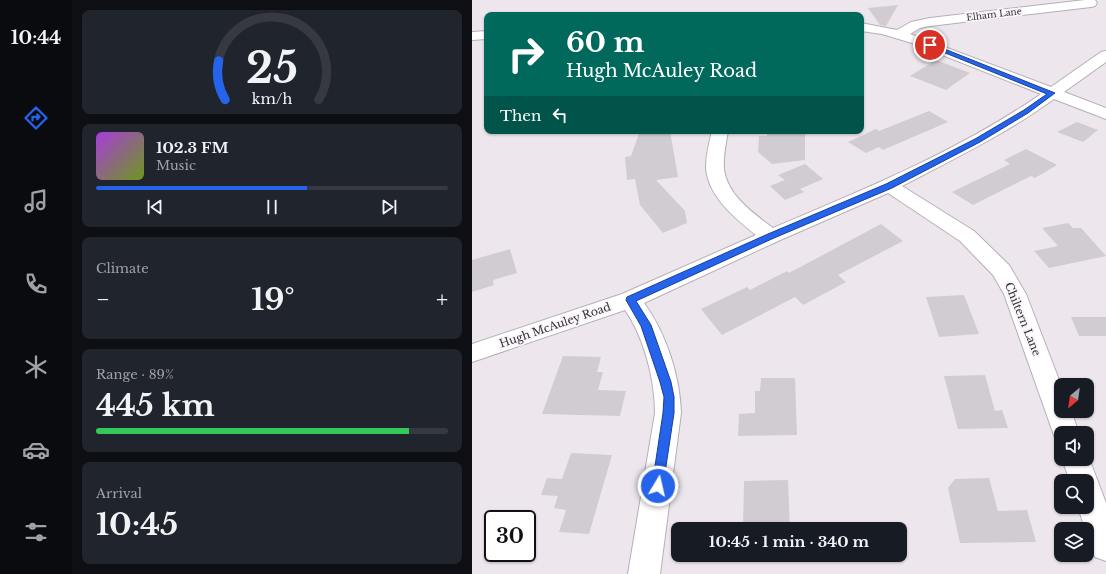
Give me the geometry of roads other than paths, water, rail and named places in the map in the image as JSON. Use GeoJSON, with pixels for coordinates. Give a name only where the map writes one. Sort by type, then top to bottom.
{"type":"FeatureCollection","features":[{"type":"Feature","properties":{"kind":"street","name":"Elham Lane"},"geometry":{"type":"LineString","coordinates":[[899,34],[916,25],[930,22],[1093,3]]}},
{"type":"Feature","properties":{"kind":"street"},"geometry":{"type":"LineString","coordinates":[[472,24],[484,25]]}},
{"type":"Feature","properties":{"kind":"street"},"geometry":{"type":"LineString","coordinates":[[864,28],[899,34],[1106,114]]}},
{"type":"Feature","properties":{"kind":"street"},"geometry":{"type":"LineString","coordinates":[[472,36],[484,35]]}},
{"type":"Feature","properties":{"kind":"street","name":"Hugh McAuley Road"},"geometry":{"type":"LineString","coordinates":[[472,353],[630,300],[771,236],[889,186],[978,140],[1026,112],[1106,56]]}},
{"type":"Feature","properties":{"kind":"street"},"geometry":{"type":"LineString","coordinates":[[720,134],[715,168],[722,189],[754,223],[771,236]]}},
{"type":"Feature","properties":{"kind":"street","name":"Chiltern Lane"},"geometry":{"type":"LineString","coordinates":[[889,186],[967,236],[1002,270],[1015,294],[1063,426]]}},
{"type":"Feature","properties":{"kind":"street"},"geometry":{"type":"LineString","coordinates":[[630,300],[646,325],[666,382],[669,397],[668,413],[644,574]]}},
{"type":"Feature","properties":{"kind":"street"},"geometry":{"type":"LineString","coordinates":[[1094,511],[1106,546]]}}]}
